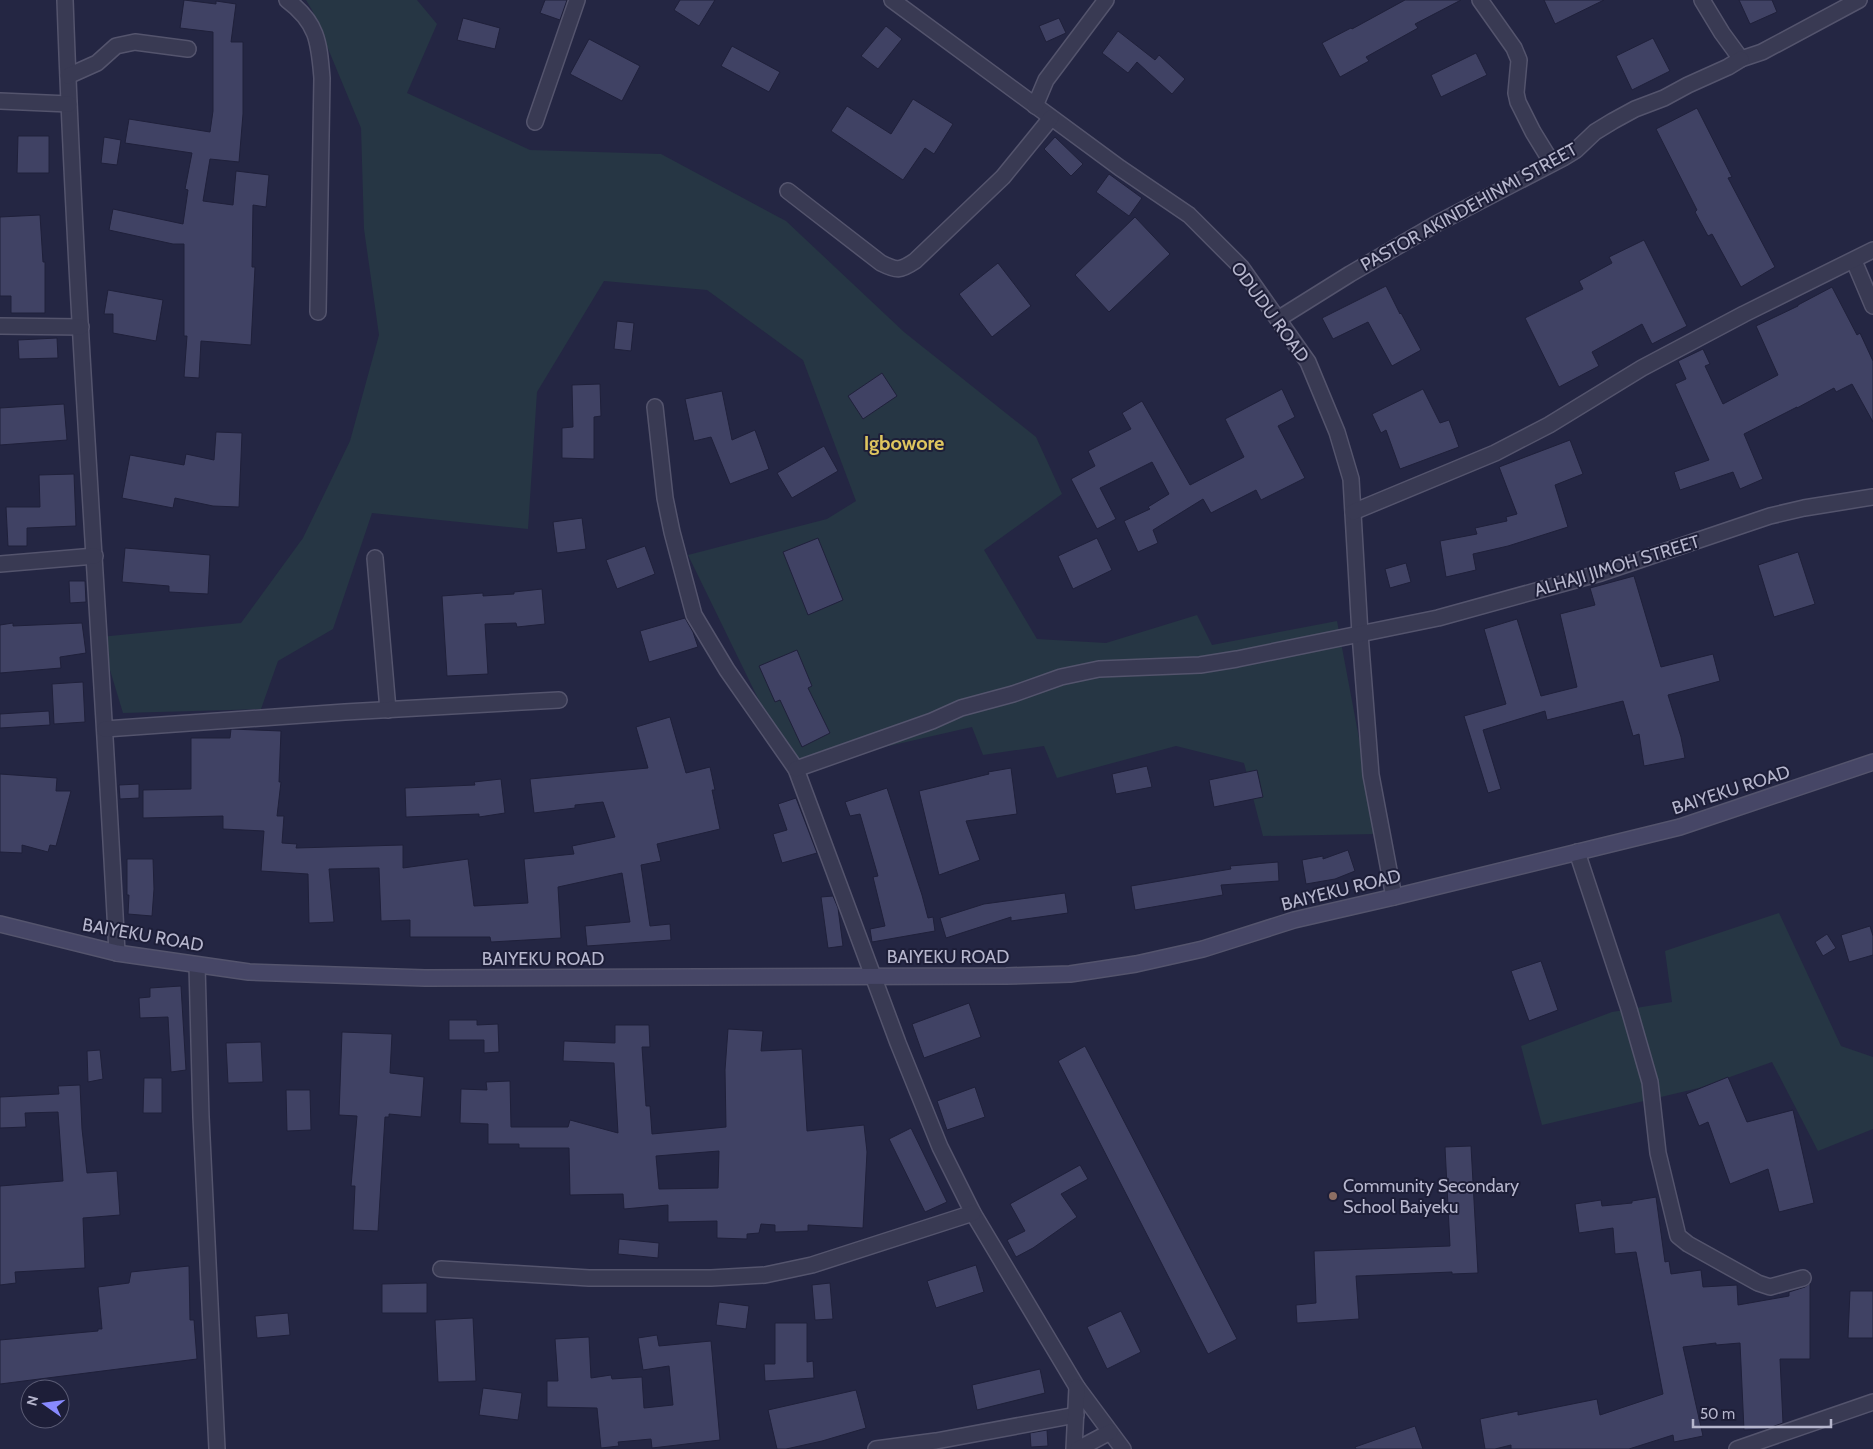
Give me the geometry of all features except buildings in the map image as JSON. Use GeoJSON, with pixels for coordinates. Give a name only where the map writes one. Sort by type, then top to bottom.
{"type":"FeatureCollection","features":[{"type":"Feature","properties":{"kind":"main road","name":"BAIYEKU ROAD"},"geometry":{"type":"LineString","coordinates":[[0,924],[117,953],[249,972],[426,978],[1070,974],[1136,964],[1203,949],[1294,920],[1680,827],[1873,762]]}},
{"type":"Feature","properties":{"kind":"street"},"geometry":{"type":"LineString","coordinates":[[65,0],[81,327],[117,953]]}},
{"type":"Feature","properties":{"kind":"street"},"geometry":{"type":"LineString","coordinates":[[287,0],[298,8],[314,31],[318,41],[322,78],[318,312]]}},
{"type":"Feature","properties":{"kind":"street"},"geometry":{"type":"LineString","coordinates":[[535,122],[577,0]]}},
{"type":"Feature","properties":{"kind":"street","name":"ODUDU ROAD"},"geometry":{"type":"LineString","coordinates":[[892,0],[1035,106],[1188,215],[1241,267],[1308,362],[1337,432],[1351,479],[1371,775],[1394,897]]}},
{"type":"Feature","properties":{"kind":"street"},"geometry":{"type":"LineString","coordinates":[[1035,106],[1046,80],[1106,0]]}},
{"type":"Feature","properties":{"kind":"street"},"geometry":{"type":"LineString","coordinates":[[1480,0],[1514,48],[1519,60],[1516,93],[1518,102],[1528,124],[1552,163]]}},
{"type":"Feature","properties":{"kind":"street"},"geometry":{"type":"LineString","coordinates":[[1702,0],[1722,33],[1741,59]]}},
{"type":"Feature","properties":{"kind":"street","name":"PASTOR AKINDEHINMI STREET"},"geometry":{"type":"LineString","coordinates":[[1278,320],[1350,274],[1436,224],[1576,150],[1595,132],[1613,121],[1635,109],[1664,98],[1688,85],[1728,68],[1741,59],[1762,52],[1859,0]]}},
{"type":"Feature","properties":{"kind":"street"},"geometry":{"type":"LineString","coordinates":[[68,76],[97,63],[116,46],[135,42],[188,49]]}},
{"type":"Feature","properties":{"kind":"street"},"geometry":{"type":"LineString","coordinates":[[0,102],[69,104]]}},
{"type":"Feature","properties":{"kind":"street"},"geometry":{"type":"LineString","coordinates":[[788,192],[881,263],[892,269],[903,269],[915,261],[1003,177],[1052,118]]}},
{"type":"Feature","properties":{"kind":"street"},"geometry":{"type":"LineString","coordinates":[[1353,512],[1495,453],[1549,425],[1642,368],[1744,314],[1873,250]]}},
{"type":"Feature","properties":{"kind":"street"},"geometry":{"type":"LineString","coordinates":[[1854,261],[1873,306]]}},
{"type":"Feature","properties":{"kind":"street"},"geometry":{"type":"LineString","coordinates":[[0,326],[81,327]]}},
{"type":"Feature","properties":{"kind":"street"},"geometry":{"type":"LineString","coordinates":[[655,407],[665,498],[694,615],[727,670],[796,769],[898,1043],[940,1148],[973,1213],[1077,1387],[1123,1449]]}},
{"type":"Feature","properties":{"kind":"street","name":"ALHAJI JIMOH STREET"},"geometry":{"type":"LineString","coordinates":[[796,769],[932,721],[961,708],[1013,694],[1061,677],[1099,669],[1200,665],[1438,618],[1601,573],[1770,516],[1804,508],[1873,497]]}},
{"type":"Feature","properties":{"kind":"street"},"geometry":{"type":"LineString","coordinates":[[0,564],[95,556]]}},
{"type":"Feature","properties":{"kind":"street"},"geometry":{"type":"LineString","coordinates":[[376,558],[388,710]]}},
{"type":"Feature","properties":{"kind":"street"},"geometry":{"type":"LineString","coordinates":[[105,729],[559,700]]}},
{"type":"Feature","properties":{"kind":"street"},"geometry":{"type":"LineString","coordinates":[[1577,852],[1629,1009],[1650,1082],[1658,1153],[1678,1236],[1688,1244],[1758,1283],[1770,1287],[1803,1278]]}},
{"type":"Feature","properties":{"kind":"street"},"geometry":{"type":"LineString","coordinates":[[197,965],[201,1117],[217,1449]]}},
{"type":"Feature","properties":{"kind":"street"},"geometry":{"type":"LineString","coordinates":[[441,1269],[590,1278],[711,1278],[765,1275],[812,1265],[973,1213]]}},
{"type":"Feature","properties":{"kind":"street"},"geometry":{"type":"LineString","coordinates":[[1074,1449],[1077,1387]]}},
{"type":"Feature","properties":{"kind":"street"},"geometry":{"type":"LineString","coordinates":[[1745,1448],[1873,1402]]}},
{"type":"Feature","properties":{"kind":"street"},"geometry":{"type":"LineString","coordinates":[[876,1449],[936,1441],[1076,1415]]}},
{"type":"Feature","properties":{"kind":"street"},"geometry":{"type":"LineString","coordinates":[[1078,1449],[1110,1432]]}},
{"type":"Feature","properties":{"kind":"shaded area"},"geometry":{"type":"Polygon","coordinates":[[[306,0],[417,0],[437,24],[407,93],[530,150],[661,154],[786,221],[904,332],[1036,437],[1062,494],[984,550],[1037,639],[1106,643],[1197,615],[1212,645],[1337,621],[1377,834],[1263,836],[1244,763],[1176,746],[1057,778],[1044,746],[983,755],[972,727],[792,768],[688,555],[827,519],[856,501],[803,360],[707,290],[604,281],[537,392],[528,529],[372,513],[333,629],[278,661],[261,709],[123,713],[100,637],[241,623],[303,538],[350,441],[379,335],[364,229],[361,128],[312,10],[306,0]]]}},
{"type":"Feature","properties":{"kind":"shaded area"},"geometry":{"type":"Polygon","coordinates":[[[1779,913],[1841,1046],[1873,1057],[1873,1129],[1818,1151],[1772,1062],[1699,1088],[1542,1125],[1521,1046],[1612,1012],[1672,1002],[1665,951],[1779,913]]]}},
{"type":"Feature","properties":{"kind":"place","name":"Community Secondary School Baiyeku"},"geometry":{"type":"Point","coordinates":[1333,1196]}},
{"type":"Feature","properties":{"kind":"district","name":"Igbowore"},"geometry":{"type":"Point","coordinates":[904,443]}}]}
